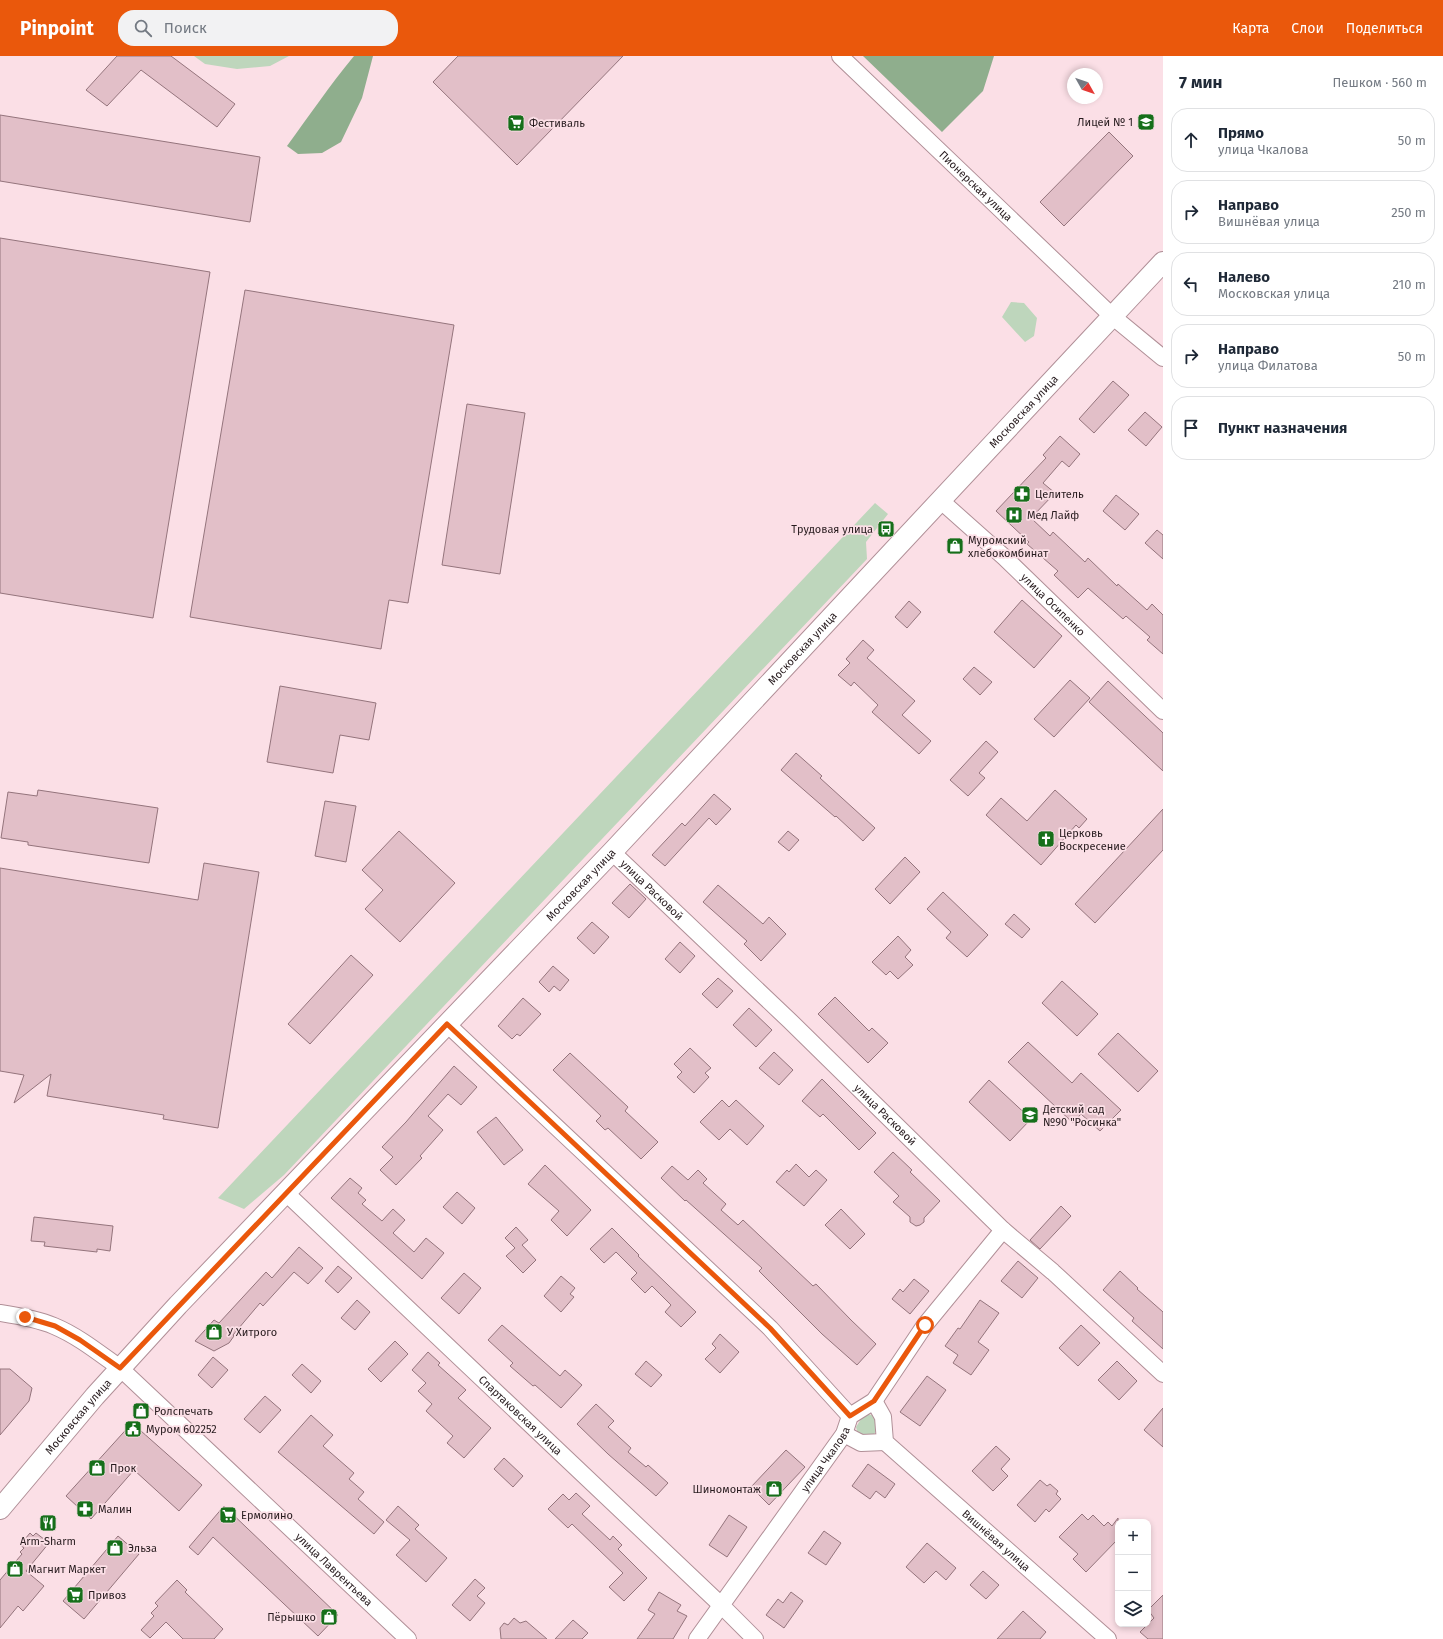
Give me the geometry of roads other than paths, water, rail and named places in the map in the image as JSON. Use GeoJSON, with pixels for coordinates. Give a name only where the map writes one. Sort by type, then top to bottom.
{"type":"FeatureCollection","features":[{"type":"Feature","properties":{"kind":"main road","name":"Московская улица"},"geometry":{"type":"LineString","coordinates":[[0,1509],[120,1368],[612,852],[1163,262]]}},
{"type":"Feature","properties":{"kind":"street","name":"Пионерская улица"},"geometry":{"type":"LineString","coordinates":[[840,56],[1112,316]]}},
{"type":"Feature","properties":{"kind":"street"},"geometry":{"type":"LineString","coordinates":[[1112,316],[1163,358]]}},
{"type":"Feature","properties":{"kind":"street","name":"улица Осипенко"},"geometry":{"type":"LineString","coordinates":[[940,500],[1004,557],[1163,711]]}},
{"type":"Feature","properties":{"kind":"street","name":"улица Расковой"},"geometry":{"type":"LineString","coordinates":[[612,852],[790,1021],[1003,1230],[1053,1272],[1163,1374]]}},
{"type":"Feature","properties":{"kind":"street"},"geometry":{"type":"LineString","coordinates":[[447,1024],[770,1328],[850,1416]]}},
{"type":"Feature","properties":{"kind":"street","name":"Спартаковская улица"},"geometry":{"type":"LineString","coordinates":[[286,1193],[721,1605],[755,1639]]}},
{"type":"Feature","properties":{"kind":"street","name":"улица Чкалова"},"geometry":{"type":"LineString","coordinates":[[697,1639],[844,1434],[850,1416],[874,1401],[925,1325],[1003,1230]]}},
{"type":"Feature","properties":{"kind":"street","name":"улица Лаврентьева"},"geometry":{"type":"LineString","coordinates":[[0,1313],[25,1317],[55,1326],[80,1340],[120,1368],[408,1639]]}},
{"type":"Feature","properties":{"kind":"street"},"geometry":{"type":"LineString","coordinates":[[844,1434],[861,1443],[885,1442],[883,1417],[874,1401]]}},
{"type":"Feature","properties":{"kind":"street","name":"Вишнёвая улица"},"geometry":{"type":"LineString","coordinates":[[885,1442],[1108,1639]]}},
{"type":"Feature","properties":{"kind":"place","name":"Лицей № 1"},"geometry":{"type":"Point","coordinates":[1146,122]}},
{"type":"Feature","properties":{"kind":"place","name":"Фестиваль"},"geometry":{"type":"Point","coordinates":[516,123]}},
{"type":"Feature","properties":{"kind":"place","name":"Целитель"},"geometry":{"type":"Point","coordinates":[1022,494]}},
{"type":"Feature","properties":{"kind":"place","name":"Мед Лайф"},"geometry":{"type":"Point","coordinates":[1014,515]}},
{"type":"Feature","properties":{"kind":"place","name":"Трудовая улица"},"geometry":{"type":"Point","coordinates":[886,529]}},
{"type":"Feature","properties":{"kind":"place","name":"Муромский хлебокомбинат"},"geometry":{"type":"Point","coordinates":[955,546]}},
{"type":"Feature","properties":{"kind":"place","name":"Церковь Воскресение"},"geometry":{"type":"Point","coordinates":[1046,839]}},
{"type":"Feature","properties":{"kind":"place","name":"Детский сад №90 \"Росинка\""},"geometry":{"type":"Point","coordinates":[1030,1115]}},
{"type":"Feature","properties":{"kind":"place","name":"У Хитрого"},"geometry":{"type":"Point","coordinates":[214,1332]}},
{"type":"Feature","properties":{"kind":"place","name":"Ролспечать"},"geometry":{"type":"Point","coordinates":[141,1411]}},
{"type":"Feature","properties":{"kind":"place","name":"Муром 602252"},"geometry":{"type":"Point","coordinates":[133,1429]}},
{"type":"Feature","properties":{"kind":"place","name":"Прок"},"geometry":{"type":"Point","coordinates":[97,1468]}},
{"type":"Feature","properties":{"kind":"place","name":"Шиномонтаж"},"geometry":{"type":"Point","coordinates":[774,1489]}},
{"type":"Feature","properties":{"kind":"place","name":"Малин"},"geometry":{"type":"Point","coordinates":[85,1509]}},
{"type":"Feature","properties":{"kind":"place","name":"Ермолино"},"geometry":{"type":"Point","coordinates":[228,1515]}},
{"type":"Feature","properties":{"kind":"place","name":"Arm-Sharm"},"geometry":{"type":"Point","coordinates":[48,1523]}},
{"type":"Feature","properties":{"kind":"place","name":"Эльза"},"geometry":{"type":"Point","coordinates":[115,1548]}},
{"type":"Feature","properties":{"kind":"place","name":"Магнит Маркет"},"geometry":{"type":"Point","coordinates":[15,1569]}},
{"type":"Feature","properties":{"kind":"place","name":"Привоз"},"geometry":{"type":"Point","coordinates":[75,1595]}},
{"type":"Feature","properties":{"kind":"place","name":"Пёрышко"},"geometry":{"type":"Point","coordinates":[329,1617]}}]}
